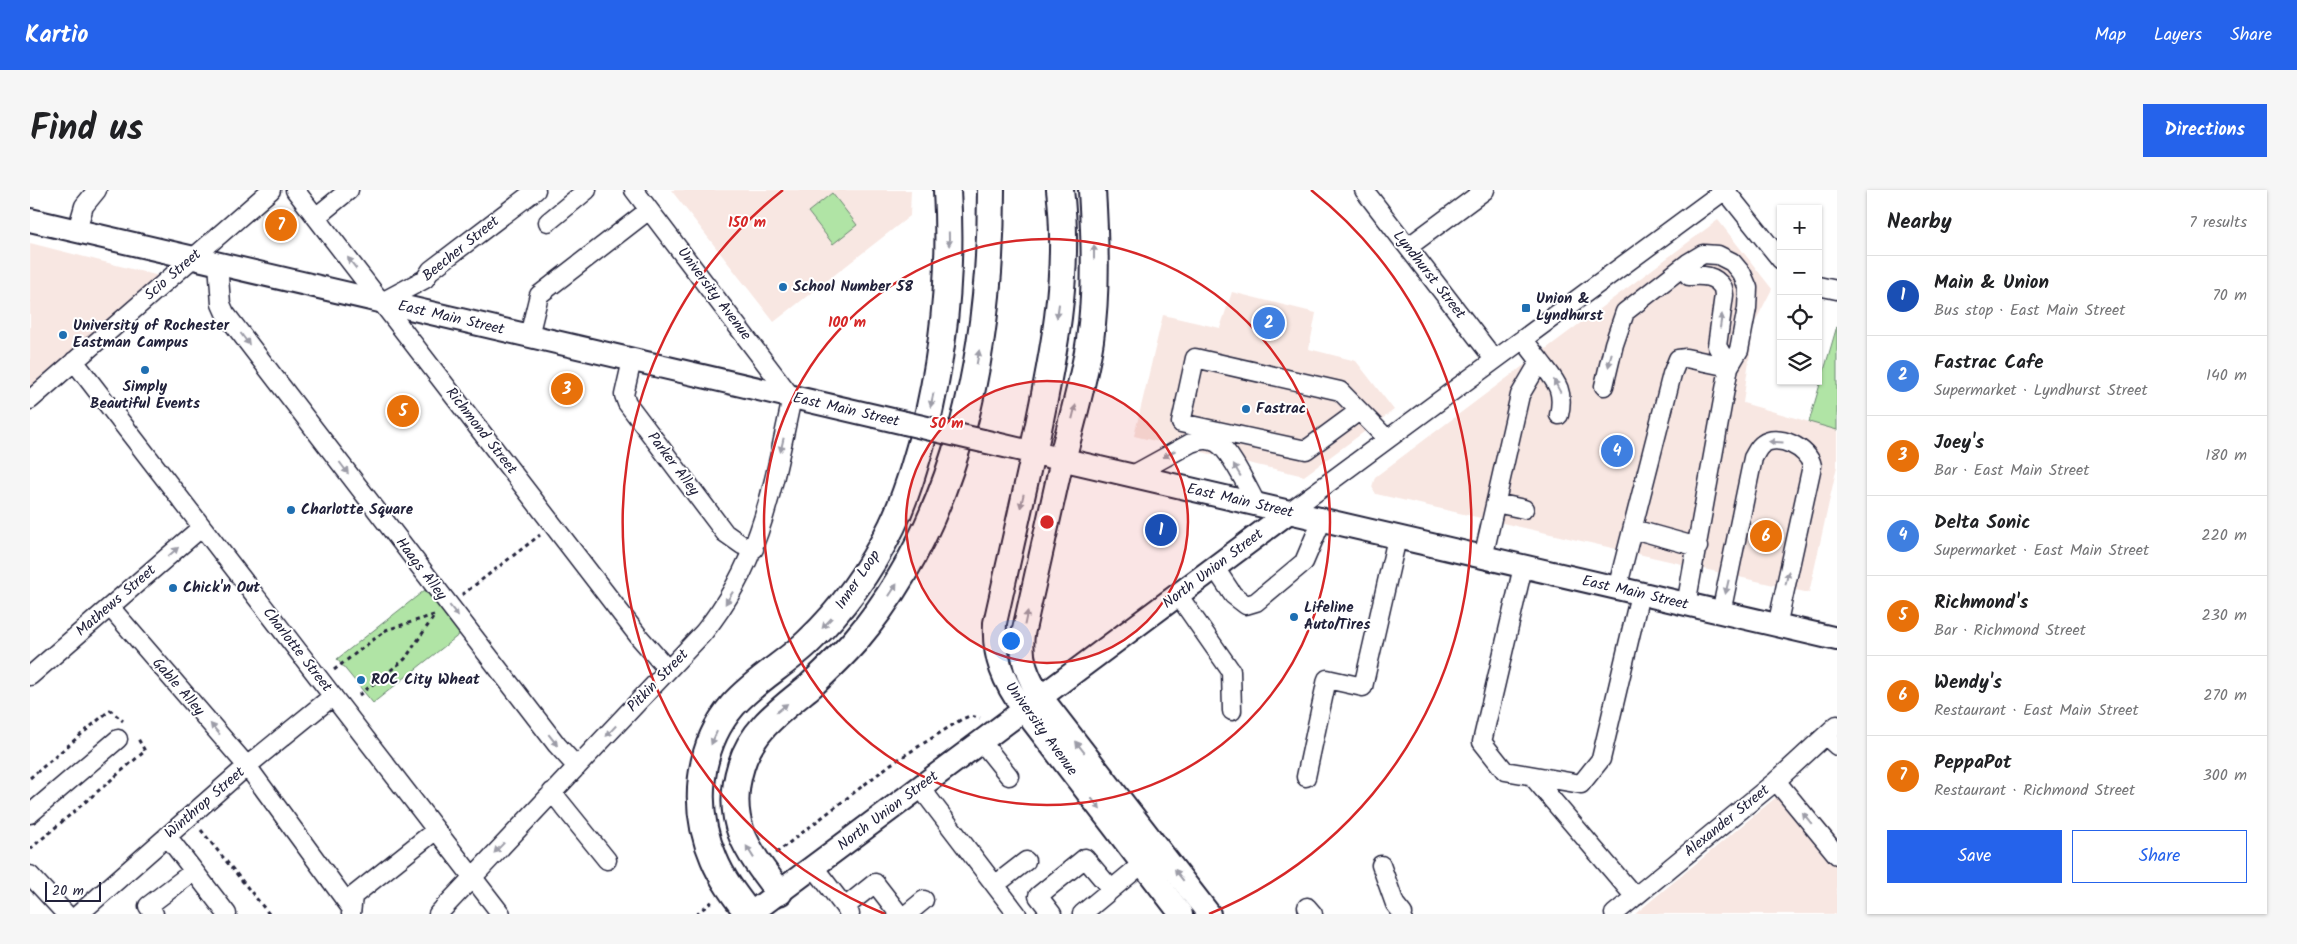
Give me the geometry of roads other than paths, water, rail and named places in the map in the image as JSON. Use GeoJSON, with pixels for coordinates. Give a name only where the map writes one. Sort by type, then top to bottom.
{"type":"FeatureCollection","features":[{"type":"Feature","properties":{"kind":"highway","name":"Inner Loop"},"geometry":{"type":"LineString","coordinates":[[749,914],[722,875],[704,832],[700,792],[704,766],[712,742],[727,713],[750,689],[809,642],[834,615],[874,558],[899,511],[921,443],[942,345],[949,246],[947,190]]}},
{"type":"Feature","properties":{"kind":"highway"},"geometry":{"type":"LineString","coordinates":[[779,892],[746,846],[738,824],[736,788],[741,764],[751,744],[770,719],[824,672],[873,618],[900,580],[925,530],[959,436],[976,368],[982,332],[988,269],[991,190]]}},
{"type":"Feature","properties":{"kind":"highway"},"geometry":{"type":"LineString","coordinates":[[1032,453],[1060,302],[1063,241],[1060,190]]}},
{"type":"Feature","properties":{"kind":"highway"},"geometry":{"type":"LineString","coordinates":[[1062,460],[1085,367],[1092,326],[1094,276],[1092,190]]}},
{"type":"Feature","properties":{"kind":"main road","name":"East Main Street"},"geometry":{"type":"LineString","coordinates":[[30,220],[1837,639]]}},
{"type":"Feature","properties":{"kind":"main road","name":"University Avenue"},"geometry":{"type":"LineString","coordinates":[[1032,453],[997,614],[995,635],[1001,671],[1009,689],[1032,703],[1208,914]]}},
{"type":"Feature","properties":{"kind":"main road","name":"University Avenue"},"geometry":{"type":"LineString","coordinates":[[1062,460],[1022,641],[1023,659],[1032,703],[1142,864],[1181,914]]}},
{"type":"Feature","properties":{"kind":"main road","name":"North Union Street"},"geometry":{"type":"LineString","coordinates":[[749,914],[1289,512]]}},
{"type":"Feature","properties":{"kind":"street"},"geometry":{"type":"LineString","coordinates":[[77,230],[84,206],[97,190]]}},
{"type":"Feature","properties":{"kind":"street","name":"Scio Street"},"geometry":{"type":"LineString","coordinates":[[30,400],[270,190]]}},
{"type":"Feature","properties":{"kind":"street","name":"Richmond Street"},"geometry":{"type":"LineString","coordinates":[[295,190],[640,638],[668,670]]}},
{"type":"Feature","properties":{"kind":"street"},"geometry":{"type":"LineString","coordinates":[[316,217],[349,190]]}},
{"type":"Feature","properties":{"kind":"street","name":"Beecher Street"},"geometry":{"type":"LineString","coordinates":[[382,302],[425,279],[431,270],[536,190]]}},
{"type":"Feature","properties":{"kind":"street"},"geometry":{"type":"LineString","coordinates":[[548,222],[587,190]]}},
{"type":"Feature","properties":{"kind":"street","name":"University Avenue"},"geometry":{"type":"LineString","coordinates":[[634,190],[792,398]]}},
{"type":"Feature","properties":{"kind":"street","name":"Lyndhurst Street"},"geometry":{"type":"LineString","coordinates":[[1364,190],[1494,359]]}},
{"type":"Feature","properties":{"kind":"street"},"geometry":{"type":"LineString","coordinates":[[1408,247],[1485,190]]}},
{"type":"Feature","properties":{"kind":"street"},"geometry":{"type":"LineString","coordinates":[[1725,190],[1777,255]]}},
{"type":"Feature","properties":{"kind":"street","name":"North Union Street"},"geometry":{"type":"LineString","coordinates":[[1289,512],[1725,190]]}},
{"type":"Feature","properties":{"kind":"street"},"geometry":{"type":"LineString","coordinates":[[529,336],[539,295],[649,210]]}},
{"type":"Feature","properties":{"kind":"street"},"geometry":{"type":"LineString","coordinates":[[1604,386],[1614,344],[1625,312],[1688,262],[1703,254],[1718,255],[1736,267],[1742,274],[1748,288],[1739,350],[1729,366]]}},
{"type":"Feature","properties":{"kind":"street","name":"Haags Alley"},"geometry":{"type":"LineString","coordinates":[[218,263],[221,304],[225,313],[527,706],[577,767]]}},
{"type":"Feature","properties":{"kind":"street"},"geometry":{"type":"LineString","coordinates":[[1618,334],[1704,266],[1716,266],[1726,272],[1736,287],[1740,301],[1698,547],[1686,605]]}},
{"type":"Feature","properties":{"kind":"street"},"geometry":{"type":"LineString","coordinates":[[1822,287],[1837,290]]}},
{"type":"Feature","properties":{"kind":"street"},"geometry":{"type":"LineString","coordinates":[[1523,338],[1560,388],[1562,400],[1559,415]]}},
{"type":"Feature","properties":{"kind":"street"},"geometry":{"type":"LineString","coordinates":[[1360,411],[1306,450],[1211,435],[1181,423],[1194,358],[1340,391],[1360,411],[1387,440]]}},
{"type":"Feature","properties":{"kind":"street"},"geometry":{"type":"LineString","coordinates":[[1617,589],[1672,374],[1678,359],[1686,358],[1729,366]]}},
{"type":"Feature","properties":{"kind":"street","name":"Parker Alley"},"geometry":{"type":"LineString","coordinates":[[632,360],[624,395],[627,403],[725,533],[742,545],[754,549]]}},
{"type":"Feature","properties":{"kind":"street"},"geometry":{"type":"LineString","coordinates":[[1483,558],[1520,395],[1540,361]]}},
{"type":"Feature","properties":{"kind":"street","name":"Charlotte Street"},"geometry":{"type":"LineString","coordinates":[[74,362],[501,914]]}},
{"type":"Feature","properties":{"kind":"street","name":"Pitkin Street"},"geometry":{"type":"LineString","coordinates":[[438,914],[699,638],[719,613],[741,578],[754,549],[767,506],[792,398]]}},
{"type":"Feature","properties":{"kind":"street"},"geometry":{"type":"LineString","coordinates":[[1130,476],[1191,443],[1211,435]]}},
{"type":"Feature","properties":{"kind":"street"},"geometry":{"type":"LineString","coordinates":[[1211,435],[1225,449],[1257,505]]}},
{"type":"Feature","properties":{"kind":"street"},"geometry":{"type":"LineString","coordinates":[[1721,613],[1754,458],[1763,444],[1770,441],[1792,444],[1807,453],[1812,466],[1777,626]]}},
{"type":"Feature","properties":{"kind":"street"},"geometry":{"type":"LineString","coordinates":[[1496,503],[1524,509]]}},
{"type":"Feature","properties":{"kind":"street"},"geometry":{"type":"LineString","coordinates":[[1215,568],[1233,595],[1246,605],[1256,602],[1304,562],[1322,520]]}},
{"type":"Feature","properties":{"kind":"street","name":"Mathews Street"},"geometry":{"type":"LineString","coordinates":[[30,676],[202,527]]}},
{"type":"Feature","properties":{"kind":"street"},"geometry":{"type":"LineString","coordinates":[[1633,529],[1698,547]]}},
{"type":"Feature","properties":{"kind":"street"},"geometry":{"type":"LineString","coordinates":[[1306,777],[1327,679],[1363,687],[1397,538]]}},
{"type":"Feature","properties":{"kind":"street"},"geometry":{"type":"LineString","coordinates":[[1523,567],[1482,742],[1505,771],[1581,784],[1601,759],[1640,594]]}},
{"type":"Feature","properties":{"kind":"street"},"geometry":{"type":"LineString","coordinates":[[1178,595],[1231,671],[1232,711]]}},
{"type":"Feature","properties":{"kind":"street","name":"Gable Alley"},"geometry":{"type":"LineString","coordinates":[[110,607],[247,766],[351,911]]}},
{"type":"Feature","properties":{"kind":"street","name":"Winthrop Street"},"geometry":{"type":"LineString","coordinates":[[79,914],[247,766],[333,696]]}},
{"type":"Feature","properties":{"kind":"street"},"geometry":{"type":"LineString","coordinates":[[989,735],[1009,776]]}},
{"type":"Feature","properties":{"kind":"street","name":"Alexander Street"},"geometry":{"type":"LineString","coordinates":[[1614,914],[1833,736]]}},
{"type":"Feature","properties":{"kind":"street"},"geometry":{"type":"LineString","coordinates":[[30,814],[118,739]]}},
{"type":"Feature","properties":{"kind":"street"},"geometry":{"type":"LineString","coordinates":[[1532,776],[1635,897]]}},
{"type":"Feature","properties":{"kind":"street"},"geometry":{"type":"LineString","coordinates":[[1776,781],[1837,855]]}},
{"type":"Feature","properties":{"kind":"street"},"geometry":{"type":"LineString","coordinates":[[920,787],[1017,914]]}},
{"type":"Feature","properties":{"kind":"street"},"geometry":{"type":"LineString","coordinates":[[552,792],[607,860]]}},
{"type":"Feature","properties":{"kind":"street"},"geometry":{"type":"LineString","coordinates":[[351,911],[353,896],[436,830]]}},
{"type":"Feature","properties":{"kind":"street"},"geometry":{"type":"LineString","coordinates":[[167,836],[227,914]]}},
{"type":"Feature","properties":{"kind":"street"},"geometry":{"type":"LineString","coordinates":[[1052,914],[1038,896],[1085,858],[1111,890]]}},
{"type":"Feature","properties":{"kind":"street"},"geometry":{"type":"LineString","coordinates":[[995,885],[1026,861]]}},
{"type":"Feature","properties":{"kind":"street"},"geometry":{"type":"LineString","coordinates":[[1082,914],[1142,864]]}},
{"type":"Feature","properties":{"kind":"street"},"geometry":{"type":"LineString","coordinates":[[1381,865],[1395,904],[1403,914]]}},
{"type":"Feature","properties":{"kind":"street"},"geometry":{"type":"LineString","coordinates":[[813,866],[847,911],[875,883],[899,914]]}},
{"type":"Feature","properties":{"kind":"street"},"geometry":{"type":"LineString","coordinates":[[154,914],[148,906],[194,871]]}},
{"type":"Feature","properties":{"kind":"street"},"geometry":{"type":"LineString","coordinates":[[30,875],[66,914]]}},
{"type":"Feature","properties":{"kind":"street"},"geometry":{"type":"LineString","coordinates":[[907,914],[924,900]]}},
{"type":"Feature","properties":{"kind":"place","name":"PeppaPot"},"geometry":{"type":"Point","coordinates":[281,225]}},
{"type":"Feature","properties":{"kind":"place","name":"School Number 58"},"geometry":{"type":"Point","coordinates":[783,287]}},
{"type":"Feature","properties":{"kind":"place","name":"Union & Lyndhurst"},"geometry":{"type":"Point","coordinates":[1526,308]}},
{"type":"Feature","properties":{"kind":"place","name":"Fastrac Cafe"},"geometry":{"type":"Point","coordinates":[1269,323]}},
{"type":"Feature","properties":{"kind":"place","name":"University of Rochester Eastman Campus"},"geometry":{"type":"Point","coordinates":[63,335]}},
{"type":"Feature","properties":{"kind":"place","name":"Simply Beautiful Events"},"geometry":{"type":"Point","coordinates":[145,370]}},
{"type":"Feature","properties":{"kind":"place","name":"Joey's"},"geometry":{"type":"Point","coordinates":[567,389]}},
{"type":"Feature","properties":{"kind":"place","name":"Fastrac"},"geometry":{"type":"Point","coordinates":[1246,409]}},
{"type":"Feature","properties":{"kind":"place","name":"Richmond's"},"geometry":{"type":"Point","coordinates":[403,411]}},
{"type":"Feature","properties":{"kind":"place","name":"Delta Sonic"},"geometry":{"type":"Point","coordinates":[1617,451]}},
{"type":"Feature","properties":{"kind":"place","name":"Charlotte Square"},"geometry":{"type":"Point","coordinates":[291,510]}},
{"type":"Feature","properties":{"kind":"place","name":"Main & Union"},"geometry":{"type":"Point","coordinates":[1161,530]}},
{"type":"Feature","properties":{"kind":"place","name":"Wendy's"},"geometry":{"type":"Point","coordinates":[1766,536]}},
{"type":"Feature","properties":{"kind":"place","name":"Chick'n Out"},"geometry":{"type":"Point","coordinates":[173,588]}},
{"type":"Feature","properties":{"kind":"place","name":"Lifeline Auto/Tires"},"geometry":{"type":"Point","coordinates":[1294,617]}},
{"type":"Feature","properties":{"kind":"place","name":"ROC City Wheat"},"geometry":{"type":"Point","coordinates":[361,680]}}]}
